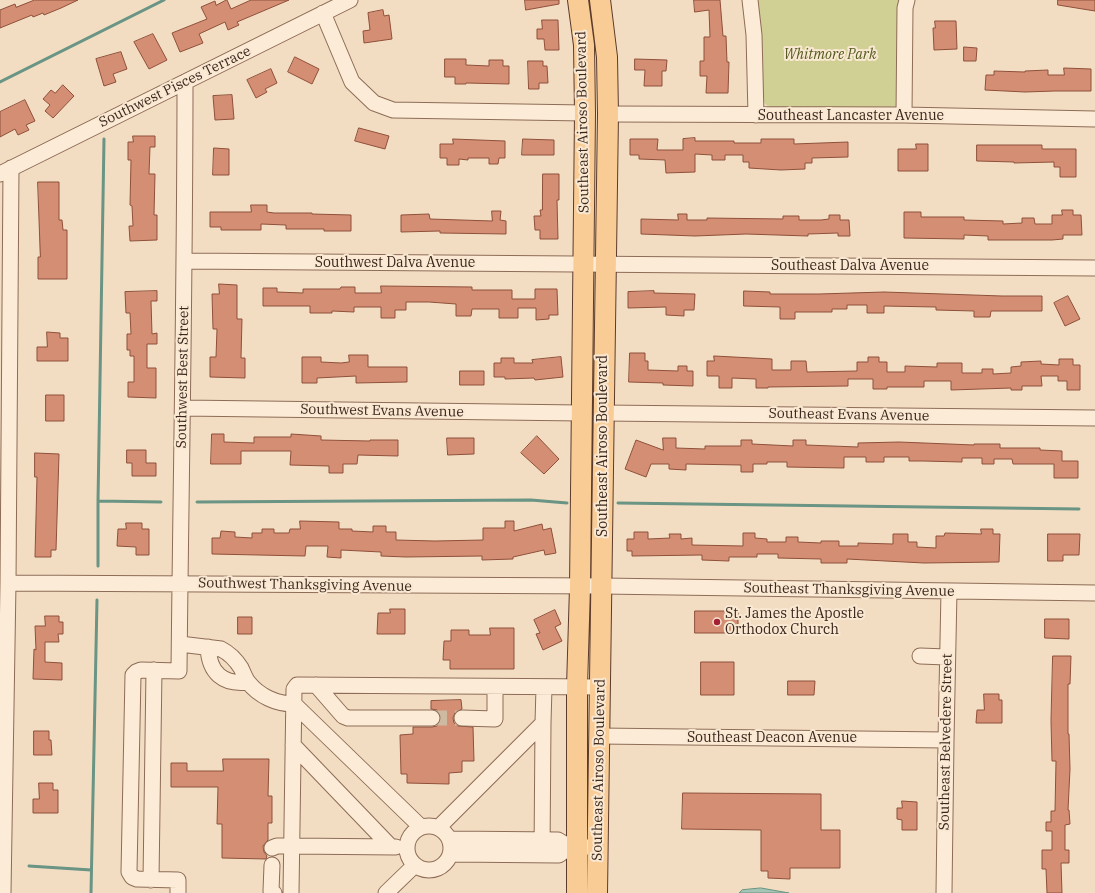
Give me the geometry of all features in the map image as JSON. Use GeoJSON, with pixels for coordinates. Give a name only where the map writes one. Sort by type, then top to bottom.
{"type":"FeatureCollection","features":[{"type":"Feature","properties":{"kind":"main road","name":"Southeast Airoso Boulevard"},"geometry":{"type":"LineString","coordinates":[[577,893],[574,847],[580,587],[585,114],[584,45],[578,0]]}},
{"type":"Feature","properties":{"kind":"main road","name":"Southeast Airoso Boulevard"},"geometry":{"type":"LineString","coordinates":[[597,893],[608,114],[607,57],[600,0]]}},
{"type":"Feature","properties":{"kind":"street","name":"Southwest Pisces Terrace"},"geometry":{"type":"LineString","coordinates":[[5,171],[350,0]]}},
{"type":"Feature","properties":{"kind":"street"},"geometry":{"type":"LineString","coordinates":[[750,0],[754,35],[756,115]]}},
{"type":"Feature","properties":{"kind":"street"},"geometry":{"type":"LineString","coordinates":[[904,115],[905,8],[907,0]]}},
{"type":"Feature","properties":{"kind":"street"},"geometry":{"type":"LineString","coordinates":[[323,13],[352,82],[374,103],[393,110],[585,114]]}},
{"type":"Feature","properties":{"kind":"street","name":"Southwest Best Street"},"geometry":{"type":"LineString","coordinates":[[154,670],[179,671],[185,261],[185,82]]}},
{"type":"Feature","properties":{"kind":"street","name":"Southeast Lancaster Avenue"},"geometry":{"type":"LineString","coordinates":[[608,114],[904,115],[1095,119]]}},
{"type":"Feature","properties":{"kind":"street"},"geometry":{"type":"LineString","coordinates":[[4,893],[2,776],[8,583],[5,171]]}},
{"type":"Feature","properties":{"kind":"street","name":"Southwest Dalva Avenue"},"geometry":{"type":"LineString","coordinates":[[185,261],[605,264]]}},
{"type":"Feature","properties":{"kind":"street","name":"Southeast Dalva Avenue"},"geometry":{"type":"LineString","coordinates":[[605,264],[1095,268]]}},
{"type":"Feature","properties":{"kind":"street","name":"Southwest Evans Avenue"},"geometry":{"type":"LineString","coordinates":[[183,408],[581,413]]}},
{"type":"Feature","properties":{"kind":"street","name":"Southeast Evans Avenue"},"geometry":{"type":"LineString","coordinates":[[603,413],[1095,418]]}},
{"type":"Feature","properties":{"kind":"street","name":"Southwest Thanksgiving Avenue"},"geometry":{"type":"LineString","coordinates":[[8,583],[602,586]]}},
{"type":"Feature","properties":{"kind":"street","name":"Southeast Thanksgiving Avenue"},"geometry":{"type":"LineString","coordinates":[[602,586],[1095,593]]}},
{"type":"Feature","properties":{"kind":"street","name":"Southeast Belvedere Street"},"geometry":{"type":"LineString","coordinates":[[944,893],[949,591]]}},
{"type":"Feature","properties":{"kind":"street"},"geometry":{"type":"LineString","coordinates":[[180,644],[221,649],[227,652],[240,668],[248,682],[262,695],[270,700],[284,704],[294,704],[421,827]]}},
{"type":"Feature","properties":{"kind":"street"},"geometry":{"type":"LineString","coordinates":[[208,647],[208,658],[212,668],[219,676],[228,681],[238,683],[248,682]]}},
{"type":"Feature","properties":{"kind":"street"},"geometry":{"type":"LineString","coordinates":[[920,656],[947,657]]}},
{"type":"Feature","properties":{"kind":"street"},"geometry":{"type":"LineString","coordinates":[[151,880],[154,670],[141,670],[133,675],[129,872],[132,877],[137,879],[151,880],[178,887]]}},
{"type":"Feature","properties":{"kind":"street"},"geometry":{"type":"LineString","coordinates":[[291,893],[294,689],[297,685],[600,687]]}},
{"type":"Feature","properties":{"kind":"street"},"geometry":{"type":"LineString","coordinates":[[316,685],[343,716],[348,718],[432,718]]}},
{"type":"Feature","properties":{"kind":"street"},"geometry":{"type":"LineString","coordinates":[[462,718],[495,719],[495,686]]}},
{"type":"Feature","properties":{"kind":"street"},"geometry":{"type":"LineString","coordinates":[[542,855],[544,687]]}},
{"type":"Feature","properties":{"kind":"street"},"geometry":{"type":"LineString","coordinates":[[439,827],[543,723]]}},
{"type":"Feature","properties":{"kind":"street","name":"Southeast Deacon Avenue"},"geometry":{"type":"LineString","coordinates":[[599,736],[946,740]]}},
{"type":"Feature","properties":{"kind":"street"},"geometry":{"type":"LineString","coordinates":[[293,745],[391,847]]}},
{"type":"Feature","properties":{"kind":"street"},"geometry":{"type":"LineString","coordinates":[[430,825],[439,827],[446,832],[451,847],[445,864],[438,869],[429,870],[420,868],[415,865],[408,856],[407,847],[409,839],[414,831],[421,827],[430,825]]}},
{"type":"Feature","properties":{"kind":"street"},"geometry":{"type":"LineString","coordinates":[[467,847],[502,839],[558,840],[574,847],[598,847]]}},
{"type":"Feature","properties":{"kind":"street"},"geometry":{"type":"LineString","coordinates":[[501,854],[502,839]]}},
{"type":"Feature","properties":{"kind":"street"},"geometry":{"type":"LineString","coordinates":[[272,848],[277,846],[407,847]]}},
{"type":"Feature","properties":{"kind":"street"},"geometry":{"type":"LineString","coordinates":[[451,847],[467,847],[501,854],[560,855],[574,847]]}},
{"type":"Feature","properties":{"kind":"street"},"geometry":{"type":"LineString","coordinates":[[272,865],[271,891],[274,893]]}},
{"type":"Feature","properties":{"kind":"street"},"geometry":{"type":"LineString","coordinates":[[386,893],[415,865]]}},
{"type":"Feature","properties":{"kind":"green space","name":"Whitmore Park"},"geometry":{"type":"Polygon","coordinates":[[[755,0],[902,0],[900,100],[896,107],[887,111],[775,111],[765,104],[762,97],[755,0]]]}},
{"type":"Feature","properties":{"kind":"shaded area"},"geometry":{"type":"Polygon","coordinates":[[[761,888],[789,893],[739,893],[742,890],[761,888]]]}},
{"type":"Feature","properties":{"kind":"building"},"geometry":{"type":"Polygon","coordinates":[[[35,0],[78,0],[44,15],[43,13],[33,17],[32,15],[0,28],[0,10],[15,4],[16,7],[35,0]]]}},
{"type":"Feature","properties":{"kind":"building"},"geometry":{"type":"Polygon","coordinates":[[[227,0],[231,9],[251,0],[289,0],[237,22],[239,25],[228,30],[225,22],[199,34],[203,43],[180,52],[172,33],[207,19],[201,7],[215,1],[216,5],[227,0]]]}},
{"type":"Feature","properties":{"kind":"building"},"geometry":{"type":"Polygon","coordinates":[[[525,0],[559,0],[559,4],[526,10],[525,0]]]}},
{"type":"Feature","properties":{"kind":"building"},"geometry":{"type":"Polygon","coordinates":[[[694,0],[720,0],[723,36],[726,36],[727,62],[729,62],[728,93],[706,93],[707,76],[700,76],[700,61],[704,61],[704,37],[710,37],[709,10],[695,12],[694,0]]]}},
{"type":"Feature","properties":{"kind":"building"},"geometry":{"type":"Polygon","coordinates":[[[1058,0],[1095,0],[1095,11],[1058,5],[1058,0]]]}},
{"type":"Feature","properties":{"kind":"building"},"geometry":{"type":"Polygon","coordinates":[[[383,10],[384,16],[389,15],[392,39],[364,43],[363,31],[370,30],[368,13],[383,10]]]}},
{"type":"Feature","properties":{"kind":"building"},"geometry":{"type":"Polygon","coordinates":[[[542,20],[558,20],[559,50],[545,50],[544,39],[537,39],[537,29],[542,29],[542,20]]]}},
{"type":"Feature","properties":{"kind":"building"},"geometry":{"type":"Polygon","coordinates":[[[935,21],[956,21],[957,49],[934,50],[933,28],[935,28],[935,21]]]}},
{"type":"Feature","properties":{"kind":"building"},"geometry":{"type":"Polygon","coordinates":[[[153,34],[167,60],[149,69],[134,42],[153,34]]]}},
{"type":"Feature","properties":{"kind":"building"},"geometry":{"type":"Polygon","coordinates":[[[964,47],[977,48],[976,61],[964,61],[964,47]]]}},
{"type":"Feature","properties":{"kind":"building"},"geometry":{"type":"Polygon","coordinates":[[[121,52],[127,69],[113,74],[116,82],[104,86],[96,59],[121,52]]]}},
{"type":"Feature","properties":{"kind":"building"},"geometry":{"type":"Polygon","coordinates":[[[295,57],[319,69],[312,84],[288,72],[295,57]]]}},
{"type":"Feature","properties":{"kind":"building"},"geometry":{"type":"Polygon","coordinates":[[[445,59],[466,59],[466,65],[489,66],[489,60],[503,60],[503,66],[509,66],[509,84],[455,84],[455,77],[445,77],[445,59]]]}},
{"type":"Feature","properties":{"kind":"building"},"geometry":{"type":"Polygon","coordinates":[[[635,59],[667,60],[666,71],[662,71],[662,86],[644,86],[645,70],[635,70],[635,59]]]}},
{"type":"Feature","properties":{"kind":"building"},"geometry":{"type":"Polygon","coordinates":[[[528,61],[543,61],[543,66],[547,66],[548,83],[539,83],[539,89],[529,89],[528,61]]]}},
{"type":"Feature","properties":{"kind":"building"},"geometry":{"type":"Polygon","coordinates":[[[1064,68],[1091,69],[1091,91],[1025,92],[985,90],[986,75],[994,75],[994,71],[1025,72],[1048,70],[1048,75],[1064,75],[1064,68]]]}},
{"type":"Feature","properties":{"kind":"building"},"geometry":{"type":"Polygon","coordinates":[[[271,69],[277,83],[265,89],[267,92],[256,98],[247,80],[271,69]]]}},
{"type":"Feature","properties":{"kind":"building"},"geometry":{"type":"Polygon","coordinates":[[[63,85],[74,96],[53,118],[45,111],[50,105],[43,99],[51,90],[55,93],[63,85]]]}},
{"type":"Feature","properties":{"kind":"building"},"geometry":{"type":"Polygon","coordinates":[[[232,95],[234,119],[215,120],[213,96],[232,95]]]}},
{"type":"Feature","properties":{"kind":"building"},"geometry":{"type":"Polygon","coordinates":[[[25,100],[35,121],[26,125],[29,130],[18,135],[15,129],[0,137],[0,112],[25,100]]]}},
{"type":"Feature","properties":{"kind":"building"},"geometry":{"type":"Polygon","coordinates":[[[359,128],[389,136],[385,149],[355,141],[359,128]]]}},
{"type":"Feature","properties":{"kind":"building"},"geometry":{"type":"Polygon","coordinates":[[[133,136],[155,136],[155,147],[150,147],[149,174],[155,174],[154,215],[157,215],[157,240],[130,241],[129,226],[133,226],[132,206],[130,205],[131,160],[128,160],[128,142],[133,142],[133,136]]]}},
{"type":"Feature","properties":{"kind":"building"},"geometry":{"type":"Polygon","coordinates":[[[695,138],[695,141],[734,141],[734,143],[761,143],[761,139],[794,139],[794,144],[848,142],[848,157],[812,158],[812,163],[805,163],[805,169],[781,170],[749,168],[749,162],[743,162],[743,155],[725,155],[725,160],[712,160],[712,155],[695,154],[695,172],[666,173],[665,160],[639,159],[639,155],[630,155],[630,139],[658,139],[657,150],[683,150],[683,139],[695,138]]]}},
{"type":"Feature","properties":{"kind":"building"},"geometry":{"type":"Polygon","coordinates":[[[453,139],[505,141],[505,158],[499,158],[498,164],[489,164],[489,158],[468,158],[468,160],[459,159],[459,165],[447,165],[447,158],[440,158],[440,144],[453,144],[453,139]]]}},
{"type":"Feature","properties":{"kind":"building"},"geometry":{"type":"Polygon","coordinates":[[[523,139],[554,140],[554,155],[522,155],[523,139]]]}},
{"type":"Feature","properties":{"kind":"building"},"geometry":{"type":"Polygon","coordinates":[[[916,144],[928,144],[928,171],[898,171],[898,149],[916,149],[916,144]]]}},
{"type":"Feature","properties":{"kind":"building"},"geometry":{"type":"Polygon","coordinates":[[[977,145],[1042,145],[1042,149],[1076,149],[1076,177],[1060,177],[1060,167],[1054,167],[1054,162],[1014,163],[977,161],[977,145]]]}},
{"type":"Feature","properties":{"kind":"building"},"geometry":{"type":"Polygon","coordinates":[[[214,148],[229,149],[229,175],[213,175],[214,148]]]}},
{"type":"Feature","properties":{"kind":"building"},"geometry":{"type":"Polygon","coordinates":[[[543,174],[559,174],[559,200],[557,200],[558,239],[540,239],[540,230],[535,230],[534,216],[541,216],[540,210],[542,210],[543,174]]]}},
{"type":"Feature","properties":{"kind":"building"},"geometry":{"type":"Polygon","coordinates":[[[38,182],[59,182],[59,220],[62,220],[63,230],[67,230],[67,279],[38,279],[38,257],[40,257],[38,182]]]}},
{"type":"Feature","properties":{"kind":"building"},"geometry":{"type":"Polygon","coordinates":[[[251,205],[267,205],[267,212],[274,213],[351,215],[351,231],[286,229],[286,225],[261,224],[261,230],[221,230],[221,227],[210,227],[210,212],[251,212],[251,205]]]}},
{"type":"Feature","properties":{"kind":"building"},"geometry":{"type":"Polygon","coordinates":[[[1062,210],[1073,210],[1073,215],[1081,215],[1082,235],[1063,235],[1063,239],[1052,240],[988,240],[988,236],[964,235],[964,239],[904,238],[904,212],[921,212],[921,217],[964,217],[964,220],[1003,221],[1003,224],[1022,223],[1022,218],[1034,218],[1035,224],[1052,224],[1052,215],[1062,215],[1062,210]]]}},
{"type":"Feature","properties":{"kind":"building"},"geometry":{"type":"Polygon","coordinates":[[[492,211],[501,211],[500,220],[506,221],[506,234],[440,233],[440,231],[401,232],[401,215],[429,214],[430,219],[492,221],[492,211]]]}},
{"type":"Feature","properties":{"kind":"building"},"geometry":{"type":"Polygon","coordinates":[[[678,214],[687,214],[687,220],[707,220],[707,218],[783,219],[783,216],[799,216],[799,220],[821,220],[829,219],[829,215],[840,215],[840,220],[849,220],[850,236],[838,236],[838,233],[808,234],[808,236],[746,234],[695,236],[641,234],[641,219],[678,220],[678,214]]]}},
{"type":"Feature","properties":{"kind":"building"},"geometry":{"type":"Polygon","coordinates":[[[219,284],[237,285],[237,319],[242,319],[241,358],[245,358],[245,378],[210,377],[210,357],[216,357],[217,329],[213,329],[212,294],[219,294],[219,284]]]}},
{"type":"Feature","properties":{"kind":"building"},"geometry":{"type":"Polygon","coordinates":[[[381,286],[472,287],[472,290],[512,290],[512,299],[535,299],[535,289],[557,289],[558,315],[549,315],[549,319],[536,320],[536,308],[518,308],[518,318],[499,318],[499,309],[472,309],[471,316],[456,316],[456,304],[429,302],[406,302],[406,310],[395,310],[395,318],[381,318],[381,307],[354,307],[354,312],[332,311],[332,313],[310,313],[310,306],[263,306],[263,288],[277,288],[277,292],[303,293],[303,289],[340,289],[341,287],[355,287],[355,293],[381,293],[381,286]]]}},
{"type":"Feature","properties":{"kind":"building"},"geometry":{"type":"Polygon","coordinates":[[[157,291],[157,301],[151,301],[152,334],[157,333],[157,344],[147,344],[147,368],[156,368],[156,398],[128,397],[128,382],[134,382],[134,356],[130,356],[130,350],[127,350],[127,334],[131,334],[130,313],[126,313],[125,292],[157,291]]]}},
{"type":"Feature","properties":{"kind":"building"},"geometry":{"type":"Polygon","coordinates":[[[654,291],[654,293],[695,294],[694,310],[684,310],[684,316],[666,315],[666,307],[628,308],[628,292],[654,291]]]}},
{"type":"Feature","properties":{"kind":"building"},"geometry":{"type":"Polygon","coordinates":[[[744,291],[770,292],[770,294],[884,292],[1042,296],[1042,311],[991,311],[990,317],[974,317],[974,311],[936,310],[936,307],[884,306],[884,313],[867,313],[867,305],[847,305],[847,309],[832,309],[832,312],[795,312],[795,319],[780,319],[780,307],[744,306],[744,291]]]}},
{"type":"Feature","properties":{"kind":"building"},"geometry":{"type":"Polygon","coordinates":[[[1068,296],[1080,319],[1065,326],[1054,303],[1068,296]]]}},
{"type":"Feature","properties":{"kind":"building"},"geometry":{"type":"Polygon","coordinates":[[[47,332],[60,333],[60,338],[68,338],[68,361],[37,361],[37,347],[47,347],[47,332]]]}},
{"type":"Feature","properties":{"kind":"building"},"geometry":{"type":"Polygon","coordinates":[[[630,353],[645,353],[645,361],[648,361],[648,370],[678,371],[678,366],[687,366],[687,371],[693,371],[693,386],[629,382],[630,353]]]}},
{"type":"Feature","properties":{"kind":"building"},"geometry":{"type":"Polygon","coordinates":[[[349,355],[368,355],[368,367],[407,367],[407,382],[356,383],[356,376],[317,378],[317,383],[302,383],[302,357],[321,357],[321,362],[341,363],[349,362],[349,355]]]}},
{"type":"Feature","properties":{"kind":"building"},"geometry":{"type":"Polygon","coordinates":[[[714,356],[772,359],[772,370],[791,370],[791,361],[806,361],[807,372],[857,371],[857,362],[868,362],[868,357],[879,357],[879,362],[887,362],[887,372],[905,372],[905,366],[937,367],[937,363],[962,363],[962,373],[982,373],[982,369],[993,369],[993,374],[1011,373],[1011,367],[1021,366],[1021,362],[1041,361],[1041,364],[1059,365],[1059,359],[1073,359],[1073,365],[1080,365],[1080,390],[1067,390],[1067,381],[1058,381],[1058,376],[1041,376],[1042,386],[1022,386],[1022,390],[1011,390],[1011,388],[951,390],[951,381],[924,381],[924,387],[887,387],[887,389],[873,389],[873,379],[848,379],[848,386],[756,388],[756,379],[732,378],[732,388],[719,388],[719,376],[707,376],[707,361],[714,361],[714,356]]]}},
{"type":"Feature","properties":{"kind":"building"},"geometry":{"type":"Polygon","coordinates":[[[561,357],[563,377],[535,380],[534,378],[505,379],[505,377],[494,377],[494,363],[501,363],[501,358],[514,358],[514,363],[533,363],[532,360],[561,357]]]}},
{"type":"Feature","properties":{"kind":"building"},"geometry":{"type":"Polygon","coordinates":[[[460,371],[484,371],[484,385],[460,385],[460,371]]]}},
{"type":"Feature","properties":{"kind":"building"},"geometry":{"type":"Polygon","coordinates":[[[46,395],[64,395],[64,421],[46,421],[46,395]]]}},
{"type":"Feature","properties":{"kind":"building"},"geometry":{"type":"Polygon","coordinates":[[[212,434],[224,434],[224,442],[254,443],[254,437],[291,437],[291,434],[321,436],[321,440],[398,440],[398,456],[358,455],[357,464],[343,464],[343,473],[329,473],[329,466],[290,465],[291,451],[241,451],[241,464],[211,464],[212,434]]]}},
{"type":"Feature","properties":{"kind":"building"},"geometry":{"type":"Polygon","coordinates":[[[537,436],[559,459],[544,474],[521,453],[537,436]]]}},
{"type":"Feature","properties":{"kind":"building"},"geometry":{"type":"Polygon","coordinates":[[[447,438],[474,438],[474,454],[448,455],[447,438]]]}},
{"type":"Feature","properties":{"kind":"building"},"geometry":{"type":"Polygon","coordinates":[[[663,438],[676,438],[676,448],[705,449],[705,446],[741,446],[741,440],[752,440],[752,444],[793,446],[793,440],[806,440],[806,445],[858,447],[858,443],[899,442],[974,445],[1000,444],[1000,448],[1040,448],[1040,450],[1062,451],[1062,461],[1078,461],[1078,478],[1054,478],[1054,464],[1013,464],[1012,459],[994,459],[994,464],[982,464],[982,458],[962,458],[962,462],[909,461],[909,457],[884,457],[884,462],[866,462],[866,457],[844,457],[844,468],[787,467],[787,462],[767,462],[767,464],[753,464],[753,472],[741,472],[741,465],[686,464],[686,470],[669,469],[669,464],[651,464],[646,477],[625,469],[636,440],[663,450],[663,438]]]}},
{"type":"Feature","properties":{"kind":"building"},"geometry":{"type":"Polygon","coordinates":[[[127,450],[146,450],[146,463],[156,463],[156,476],[132,476],[132,463],[127,463],[127,450]]]}},
{"type":"Feature","properties":{"kind":"building"},"geometry":{"type":"Polygon","coordinates":[[[35,453],[59,454],[56,550],[51,550],[51,557],[35,557],[37,477],[35,477],[35,453]]]}},
{"type":"Feature","properties":{"kind":"building"},"geometry":{"type":"Polygon","coordinates":[[[300,521],[339,522],[339,529],[352,529],[352,531],[373,532],[373,526],[386,526],[386,532],[396,532],[396,540],[435,541],[483,540],[483,528],[505,528],[505,521],[514,521],[514,531],[542,524],[543,530],[551,528],[556,553],[545,555],[544,550],[513,557],[513,559],[482,560],[482,556],[381,556],[381,552],[341,550],[341,558],[327,557],[328,546],[306,546],[305,556],[212,554],[212,538],[220,538],[221,531],[235,532],[235,537],[252,538],[252,533],[262,533],[262,529],[274,529],[274,533],[289,533],[290,529],[300,529],[300,521]]]}},
{"type":"Feature","properties":{"kind":"building"},"geometry":{"type":"Polygon","coordinates":[[[126,523],[142,523],[142,529],[149,529],[149,555],[136,555],[136,547],[117,546],[118,529],[126,529],[126,523]]]}},
{"type":"Feature","properties":{"kind":"building"},"geometry":{"type":"Polygon","coordinates":[[[981,529],[993,529],[993,534],[1000,534],[999,562],[924,563],[847,559],[847,563],[821,563],[821,559],[778,558],[778,554],[757,554],[757,557],[729,557],[729,561],[702,560],[702,555],[632,556],[632,551],[627,551],[627,539],[634,539],[634,532],[648,532],[648,539],[670,538],[669,534],[681,534],[681,539],[692,538],[692,545],[743,546],[743,533],[755,533],[755,538],[767,539],[767,542],[786,542],[786,537],[798,537],[798,542],[821,543],[821,541],[839,541],[839,546],[858,546],[858,543],[893,544],[893,534],[908,534],[908,542],[917,542],[917,547],[936,548],[936,536],[944,536],[945,533],[981,534],[981,529]]]}},
{"type":"Feature","properties":{"kind":"building"},"geometry":{"type":"Polygon","coordinates":[[[1048,534],[1080,534],[1079,555],[1063,555],[1063,561],[1048,561],[1048,534]]]}},
{"type":"Feature","properties":{"kind":"building"},"geometry":{"type":"Polygon","coordinates":[[[390,609],[405,609],[405,634],[377,634],[378,613],[390,613],[390,609]]]}},
{"type":"Feature","properties":{"kind":"building"},"geometry":{"type":"Polygon","coordinates":[[[555,610],[561,624],[555,627],[562,641],[543,650],[536,634],[540,633],[534,620],[555,610]]]}},
{"type":"Feature","properties":{"kind":"building","name":"St. James the Apostle Orthodox Church"},"geometry":{"type":"Polygon","coordinates":[[[695,611],[738,611],[738,633],[695,633],[695,611]]]}},
{"type":"Feature","properties":{"kind":"building"},"geometry":{"type":"Polygon","coordinates":[[[45,616],[59,616],[59,622],[63,622],[63,634],[58,634],[59,642],[45,642],[45,662],[62,663],[62,680],[33,679],[34,649],[36,650],[35,626],[45,626],[45,616]]]}},
{"type":"Feature","properties":{"kind":"building"},"geometry":{"type":"Polygon","coordinates":[[[238,617],[252,617],[252,634],[238,634],[238,617]]]}},
{"type":"Feature","properties":{"kind":"building"},"geometry":{"type":"Polygon","coordinates":[[[1045,619],[1069,619],[1069,639],[1045,638],[1045,619]]]}},
{"type":"Feature","properties":{"kind":"building"},"geometry":{"type":"Polygon","coordinates":[[[490,628],[514,628],[514,669],[450,669],[450,660],[443,660],[444,641],[451,641],[451,630],[469,630],[469,635],[490,635],[490,628]]]}},
{"type":"Feature","properties":{"kind":"building"},"geometry":{"type":"Polygon","coordinates":[[[1053,656],[1071,656],[1070,684],[1068,684],[1070,769],[1068,810],[1070,824],[1065,825],[1065,850],[1069,850],[1069,863],[1061,863],[1062,893],[1047,893],[1046,869],[1042,869],[1042,850],[1052,850],[1052,831],[1046,831],[1046,822],[1051,822],[1051,811],[1055,811],[1056,761],[1052,761],[1051,721],[1053,656]]]}},
{"type":"Feature","properties":{"kind":"building"},"geometry":{"type":"Polygon","coordinates":[[[701,662],[734,662],[734,695],[701,695],[701,662]]]}},
{"type":"Feature","properties":{"kind":"building"},"geometry":{"type":"Polygon","coordinates":[[[788,681],[815,681],[814,695],[788,695],[788,681]]]}},
{"type":"Feature","properties":{"kind":"building"},"geometry":{"type":"Polygon","coordinates":[[[984,694],[999,694],[999,700],[1002,700],[1002,723],[976,723],[977,710],[984,710],[984,694]]]}},
{"type":"Feature","properties":{"kind":"building"},"geometry":{"type":"Polygon","coordinates":[[[461,700],[462,709],[455,713],[453,718],[454,723],[458,726],[473,727],[474,761],[462,761],[462,772],[449,773],[449,784],[407,783],[407,774],[401,774],[400,735],[413,734],[413,727],[432,727],[437,726],[440,723],[440,714],[437,710],[431,709],[431,701],[461,700]]]}},
{"type":"Feature","properties":{"kind":"building"},"geometry":{"type":"Polygon","coordinates":[[[34,731],[49,731],[52,755],[34,755],[34,731]]]}},
{"type":"Feature","properties":{"kind":"building"},"geometry":{"type":"Polygon","coordinates":[[[223,759],[269,759],[268,796],[272,796],[272,823],[268,823],[268,840],[263,846],[264,852],[267,856],[266,859],[222,858],[222,824],[217,824],[218,787],[171,787],[171,763],[187,763],[187,771],[223,771],[223,759]]]}},
{"type":"Feature","properties":{"kind":"building"},"geometry":{"type":"Polygon","coordinates":[[[39,783],[53,783],[53,790],[58,790],[58,813],[33,813],[33,799],[39,799],[39,783]]]}},
{"type":"Feature","properties":{"kind":"building"},"geometry":{"type":"Polygon","coordinates":[[[683,793],[821,794],[821,830],[840,830],[840,868],[790,868],[790,879],[768,878],[768,871],[761,871],[761,830],[682,829],[683,793]]]}},
{"type":"Feature","properties":{"kind":"building"},"geometry":{"type":"Polygon","coordinates":[[[902,801],[917,802],[917,830],[902,830],[902,820],[897,819],[897,808],[902,808],[902,801]]]}},
{"type":"Feature","properties":{"kind":"waterway"},"geometry":{"type":"LineString","coordinates":[[0,82],[164,0]]}},
{"type":"Feature","properties":{"kind":"waterway"},"geometry":{"type":"LineString","coordinates":[[98,566],[104,139]]}},
{"type":"Feature","properties":{"kind":"waterway"},"geometry":{"type":"LineString","coordinates":[[197,502],[531,500],[567,503]]}},
{"type":"Feature","properties":{"kind":"waterway"},"geometry":{"type":"LineString","coordinates":[[98,501],[161,502]]}},
{"type":"Feature","properties":{"kind":"waterway"},"geometry":{"type":"LineString","coordinates":[[618,503],[1079,509]]}},
{"type":"Feature","properties":{"kind":"waterway"},"geometry":{"type":"LineString","coordinates":[[91,893],[97,600]]}},
{"type":"Feature","properties":{"kind":"waterway"},"geometry":{"type":"LineString","coordinates":[[29,866],[91,870]]}},
{"type":"Feature","properties":{"kind":"tunnel"},"geometry":{"type":"LineString","coordinates":[[432,718],[462,718]]}},
{"type":"Feature","properties":{"kind":"place","name":"St. James the Apostle Orthodox Church"},"geometry":{"type":"Point","coordinates":[717,622]}}]}
